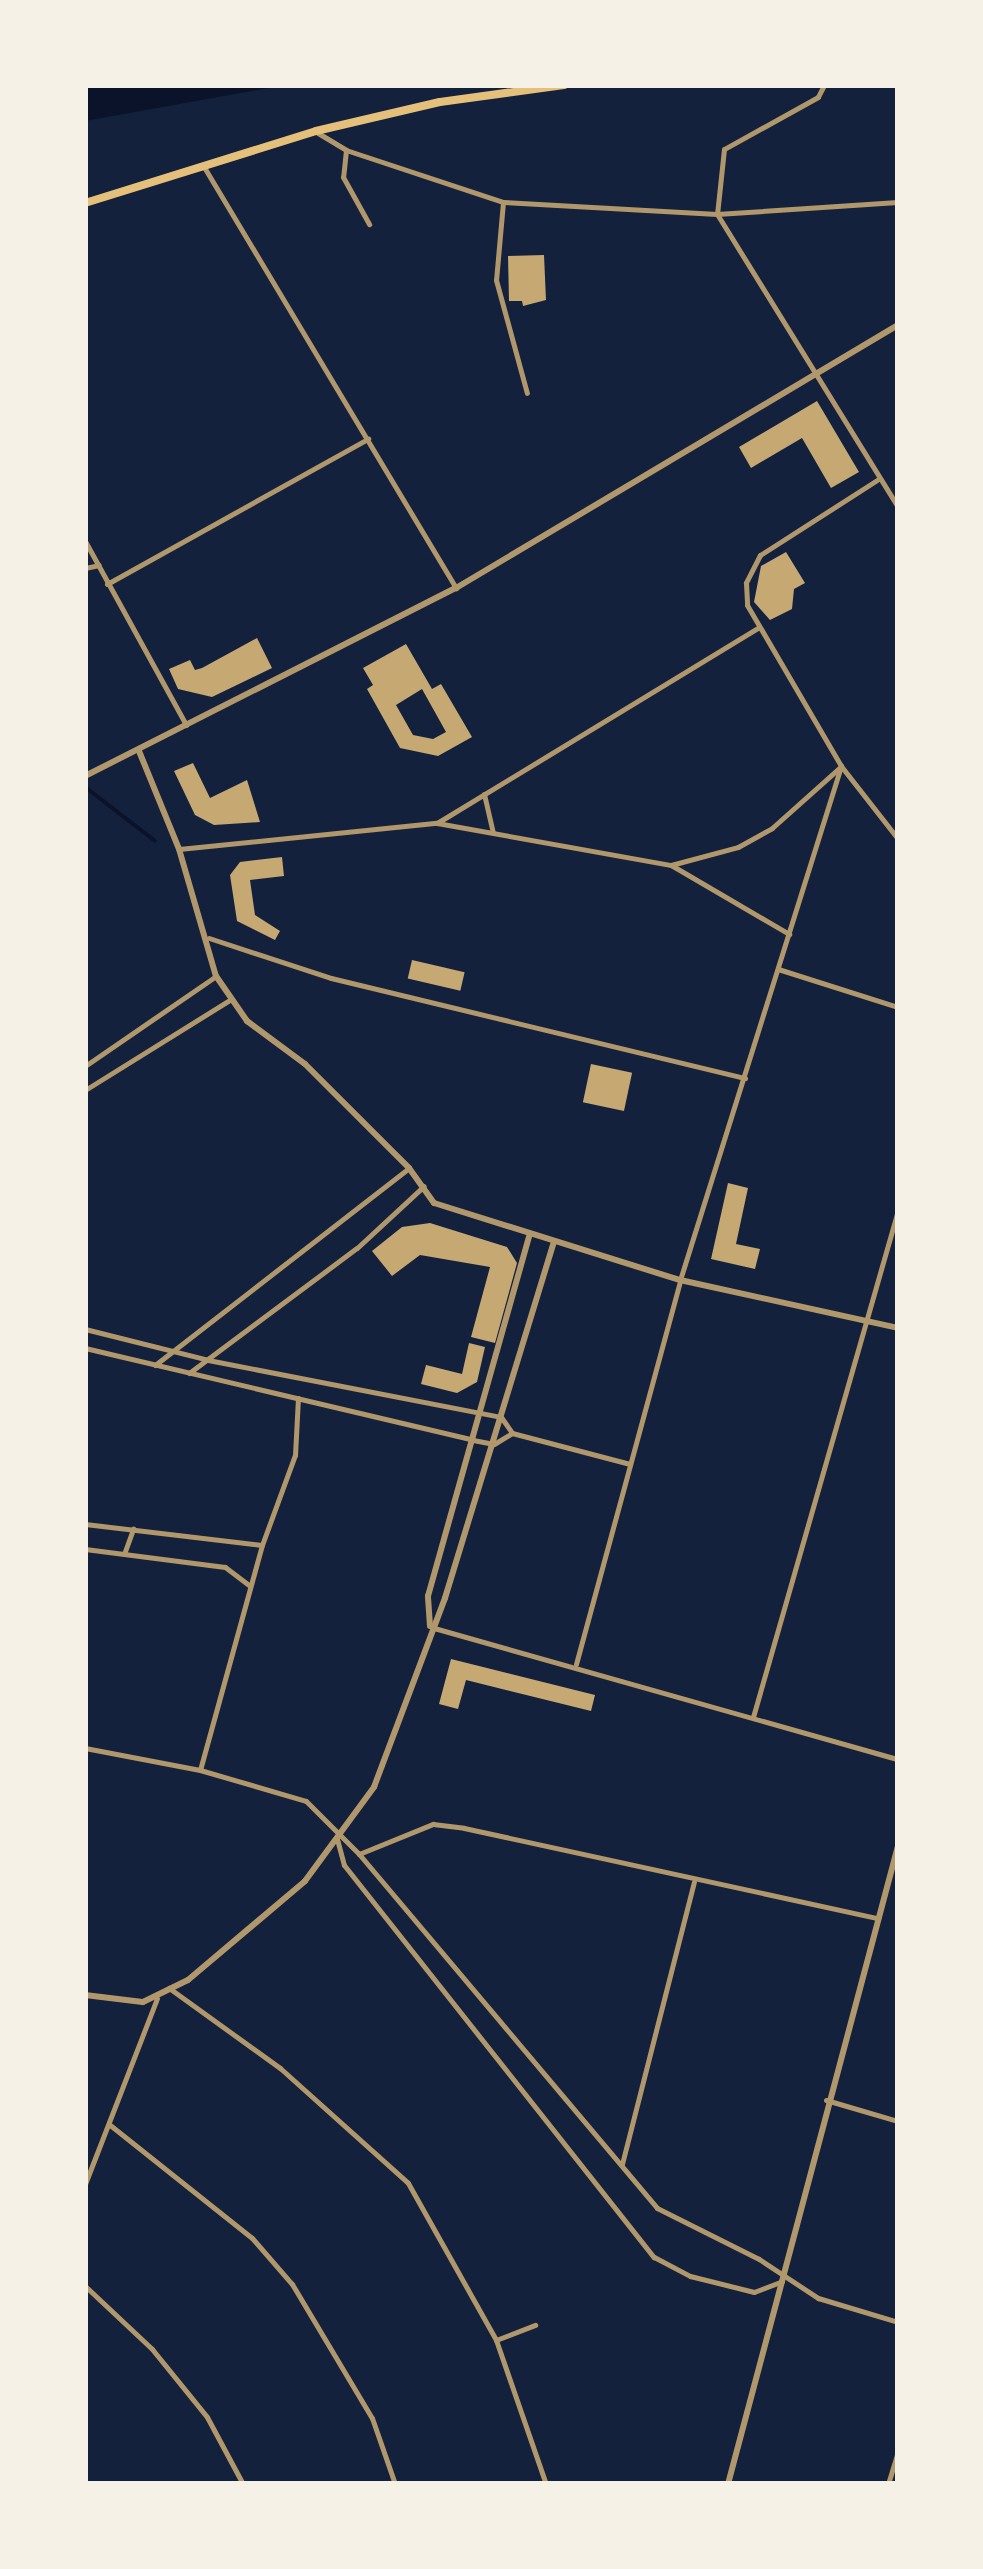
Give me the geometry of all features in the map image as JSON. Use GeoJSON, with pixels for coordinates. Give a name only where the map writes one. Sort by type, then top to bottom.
{"type":"FeatureCollection","features":[{"type":"Feature","properties":{"kind":"highway"},"geometry":{"type":"LineString","coordinates":[[85,203],[316,131],[440,102],[564,85]]}},
{"type":"Feature","properties":{"kind":"street"},"geometry":{"type":"LineString","coordinates":[[824,85],[818,96],[724,149],[718,214],[898,507]]}},
{"type":"Feature","properties":{"kind":"street"},"geometry":{"type":"LineString","coordinates":[[316,131],[346,150],[504,202],[718,214],[898,202]]}},
{"type":"Feature","properties":{"kind":"street"},"geometry":{"type":"LineString","coordinates":[[346,150],[343,177],[369,224]]}},
{"type":"Feature","properties":{"kind":"street"},"geometry":{"type":"LineString","coordinates":[[203,164],[456,588]]}},
{"type":"Feature","properties":{"kind":"street"},"geometry":{"type":"LineString","coordinates":[[504,202],[496,280],[527,393]]}},
{"type":"Feature","properties":{"kind":"street"},"geometry":{"type":"LineString","coordinates":[[88,774],[456,588],[898,325]]}},
{"type":"Feature","properties":{"kind":"street"},"geometry":{"type":"LineString","coordinates":[[107,584],[368,439]]}},
{"type":"Feature","properties":{"kind":"street"},"geometry":{"type":"LineString","coordinates":[[878,479],[760,555],[746,583],[746,605],[841,766],[898,839]]}},
{"type":"Feature","properties":{"kind":"street"},"geometry":{"type":"LineString","coordinates":[[85,541],[186,725]]}},
{"type":"Feature","properties":{"kind":"street"},"geometry":{"type":"LineString","coordinates":[[85,568],[99,565]]}},
{"type":"Feature","properties":{"kind":"street"},"geometry":{"type":"LineString","coordinates":[[437,822],[758,628]]}},
{"type":"Feature","properties":{"kind":"street"},"geometry":{"type":"LineString","coordinates":[[139,750],[179,849],[209,938],[216,976],[246,1022],[305,1064],[408,1168],[434,1203],[529,1236],[680,1280],[898,1328]]}},
{"type":"Feature","properties":{"kind":"street"},"geometry":{"type":"LineString","coordinates":[[671,865],[738,847],[772,828],[841,766]]}},
{"type":"Feature","properties":{"kind":"street"},"geometry":{"type":"LineString","coordinates":[[576,1664],[680,1280],[841,766]]}},
{"type":"Feature","properties":{"kind":"street"},"geometry":{"type":"LineString","coordinates":[[484,794],[493,833]]}},
{"type":"Feature","properties":{"kind":"street"},"geometry":{"type":"LineString","coordinates":[[179,849],[437,822],[671,865],[789,934]]}},
{"type":"Feature","properties":{"kind":"street"},"geometry":{"type":"LineString","coordinates":[[209,938],[331,978],[745,1078]]}},
{"type":"Feature","properties":{"kind":"street"},"geometry":{"type":"LineString","coordinates":[[778,969],[898,1007]]}},
{"type":"Feature","properties":{"kind":"street"},"geometry":{"type":"LineString","coordinates":[[85,1066],[216,976]]}},
{"type":"Feature","properties":{"kind":"street"},"geometry":{"type":"LineString","coordinates":[[85,1090],[232,998]]}},
{"type":"Feature","properties":{"kind":"street"},"geometry":{"type":"LineString","coordinates":[[155,1365],[408,1168]]}},
{"type":"Feature","properties":{"kind":"street"},"geometry":{"type":"LineString","coordinates":[[188,1373],[357,1248],[424,1186]]}},
{"type":"Feature","properties":{"kind":"street"},"geometry":{"type":"LineString","coordinates":[[753,1717],[898,1210]]}},
{"type":"Feature","properties":{"kind":"street"},"geometry":{"type":"LineString","coordinates":[[430,1627],[428,1596],[529,1236]]}},
{"type":"Feature","properties":{"kind":"street"},"geometry":{"type":"LineString","coordinates":[[85,2184],[158,1998],[168,1987],[188,1980],[248,1932],[304,1881],[337,1839],[388,1758],[494,1444],[554,1242]]}},
{"type":"Feature","properties":{"kind":"street"},"geometry":{"type":"LineString","coordinates":[[85,1329],[208,1360],[501,1417],[512,1433],[630,1464]]}},
{"type":"Feature","properties":{"kind":"street"},"geometry":{"type":"LineString","coordinates":[[85,1348],[472,1440],[494,1444],[512,1433]]}},
{"type":"Feature","properties":{"kind":"street"},"geometry":{"type":"LineString","coordinates":[[200,1770],[262,1545],[295,1456],[298,1398]]}},
{"type":"Feature","properties":{"kind":"street"},"geometry":{"type":"LineString","coordinates":[[85,1524],[262,1545]]}},
{"type":"Feature","properties":{"kind":"street"},"geometry":{"type":"LineString","coordinates":[[124,1554],[134,1530]]}},
{"type":"Feature","properties":{"kind":"street"},"geometry":{"type":"LineString","coordinates":[[85,1548],[225,1568],[251,1587]]}},
{"type":"Feature","properties":{"kind":"street"},"geometry":{"type":"LineString","coordinates":[[430,1627],[576,1664],[898,1759]]}},
{"type":"Feature","properties":{"kind":"street"},"geometry":{"type":"LineString","coordinates":[[85,1748],[200,1770],[306,1802],[337,1839],[359,1854],[672,2220],[759,2259],[784,2280],[818,2298],[898,2322]]}},
{"type":"Feature","properties":{"kind":"street"},"geometry":{"type":"LineString","coordinates":[[359,1854],[434,1824],[878,1918]]}},
{"type":"Feature","properties":{"kind":"street"},"geometry":{"type":"LineString","coordinates":[[337,1839],[344,1865],[654,2257],[690,2276],[754,2292],[784,2280]]}},
{"type":"Feature","properties":{"kind":"street"},"geometry":{"type":"LineString","coordinates":[[728,2484],[784,2280],[826,2100],[898,1846]]}},
{"type":"Feature","properties":{"kind":"street"},"geometry":{"type":"LineString","coordinates":[[622,2164],[694,1882]]}},
{"type":"Feature","properties":{"kind":"street"},"geometry":{"type":"LineString","coordinates":[[168,1987],[280,2068],[384,2157],[408,2183],[496,2340],[546,2484]]}},
{"type":"Feature","properties":{"kind":"street"},"geometry":{"type":"LineString","coordinates":[[85,1995],[158,1998]]}},
{"type":"Feature","properties":{"kind":"street"},"geometry":{"type":"LineString","coordinates":[[826,2100],[898,2121]]}},
{"type":"Feature","properties":{"kind":"street"},"geometry":{"type":"LineString","coordinates":[[110,2126],[252,2238],[292,2284],[372,2418],[395,2484]]}},
{"type":"Feature","properties":{"kind":"street"},"geometry":{"type":"LineString","coordinates":[[85,2286],[152,2349],[208,2417],[242,2484]]}},
{"type":"Feature","properties":{"kind":"street"},"geometry":{"type":"LineString","coordinates":[[496,2340],[535,2325]]}},
{"type":"Feature","properties":{"kind":"street"},"geometry":{"type":"LineString","coordinates":[[888,2484],[898,2452]]}},
{"type":"Feature","properties":{"kind":"water"},"geometry":{"type":"Polygon","coordinates":[[[85,85],[286,85],[85,121],[85,85]]]}},
{"type":"Feature","properties":{"kind":"building"},"geometry":{"type":"Polygon","coordinates":[[[544,255],[546,300],[523,306],[522,301],[509,301],[508,256],[544,255]]]}},
{"type":"Feature","properties":{"kind":"building"},"geometry":{"type":"Polygon","coordinates":[[[817,401],[859,472],[831,488],[802,438],[751,468],[739,447],[817,401]]]}},
{"type":"Feature","properties":{"kind":"building"},"geometry":{"type":"Polygon","coordinates":[[[786,552],[805,583],[794,589],[792,609],[770,620],[754,602],[761,566],[786,552]]]}},
{"type":"Feature","properties":{"kind":"building"},"geometry":{"type":"Polygon","coordinates":[[[257,638],[272,668],[212,697],[178,689],[169,669],[190,660],[195,670],[202,668],[257,638]]]}},
{"type":"Feature","properties":{"kind":"building"},"geometry":{"type":"Polygon","coordinates":[[[406,644],[432,689],[441,684],[472,737],[438,756],[400,748],[367,689],[373,685],[363,668],[406,644]],[[422,689],[396,705],[413,735],[433,739],[446,732],[422,689]]]}},
{"type":"Feature","properties":{"kind":"building"},"geometry":{"type":"Polygon","coordinates":[[[193,763],[210,798],[247,780],[260,822],[214,825],[195,815],[174,771],[193,763]]]}},
{"type":"Feature","properties":{"kind":"building"},"geometry":{"type":"Polygon","coordinates":[[[282,857],[284,876],[250,880],[255,915],[280,931],[275,940],[237,921],[230,875],[240,862],[282,857]]]}},
{"type":"Feature","properties":{"kind":"building"},"geometry":{"type":"Polygon","coordinates":[[[412,960],[465,972],[460,991],[408,979],[412,960]]]}},
{"type":"Feature","properties":{"kind":"building"},"geometry":{"type":"Polygon","coordinates":[[[591,1064],[632,1073],[624,1111],[583,1102],[591,1064]]]}},
{"type":"Feature","properties":{"kind":"building"},"geometry":{"type":"Polygon","coordinates":[[[728,1183],[748,1188],[736,1244],[760,1249],[755,1269],[711,1259],[728,1183]]]}},
{"type":"Feature","properties":{"kind":"building"},"geometry":{"type":"Polygon","coordinates":[[[430,1223],[507,1247],[517,1263],[495,1343],[471,1337],[490,1267],[420,1255],[392,1276],[372,1251],[402,1227],[430,1223]]]}},
{"type":"Feature","properties":{"kind":"building"},"geometry":{"type":"Polygon","coordinates":[[[469,1343],[485,1347],[477,1382],[457,1393],[421,1384],[426,1365],[462,1374],[469,1343]]]}},
{"type":"Feature","properties":{"kind":"building"},"geometry":{"type":"Polygon","coordinates":[[[451,1659],[595,1695],[591,1711],[466,1680],[458,1709],[439,1704],[451,1659]]]}},
{"type":"Feature","properties":{"kind":"waterway"},"geometry":{"type":"LineString","coordinates":[[85,787],[155,841]]}}]}
